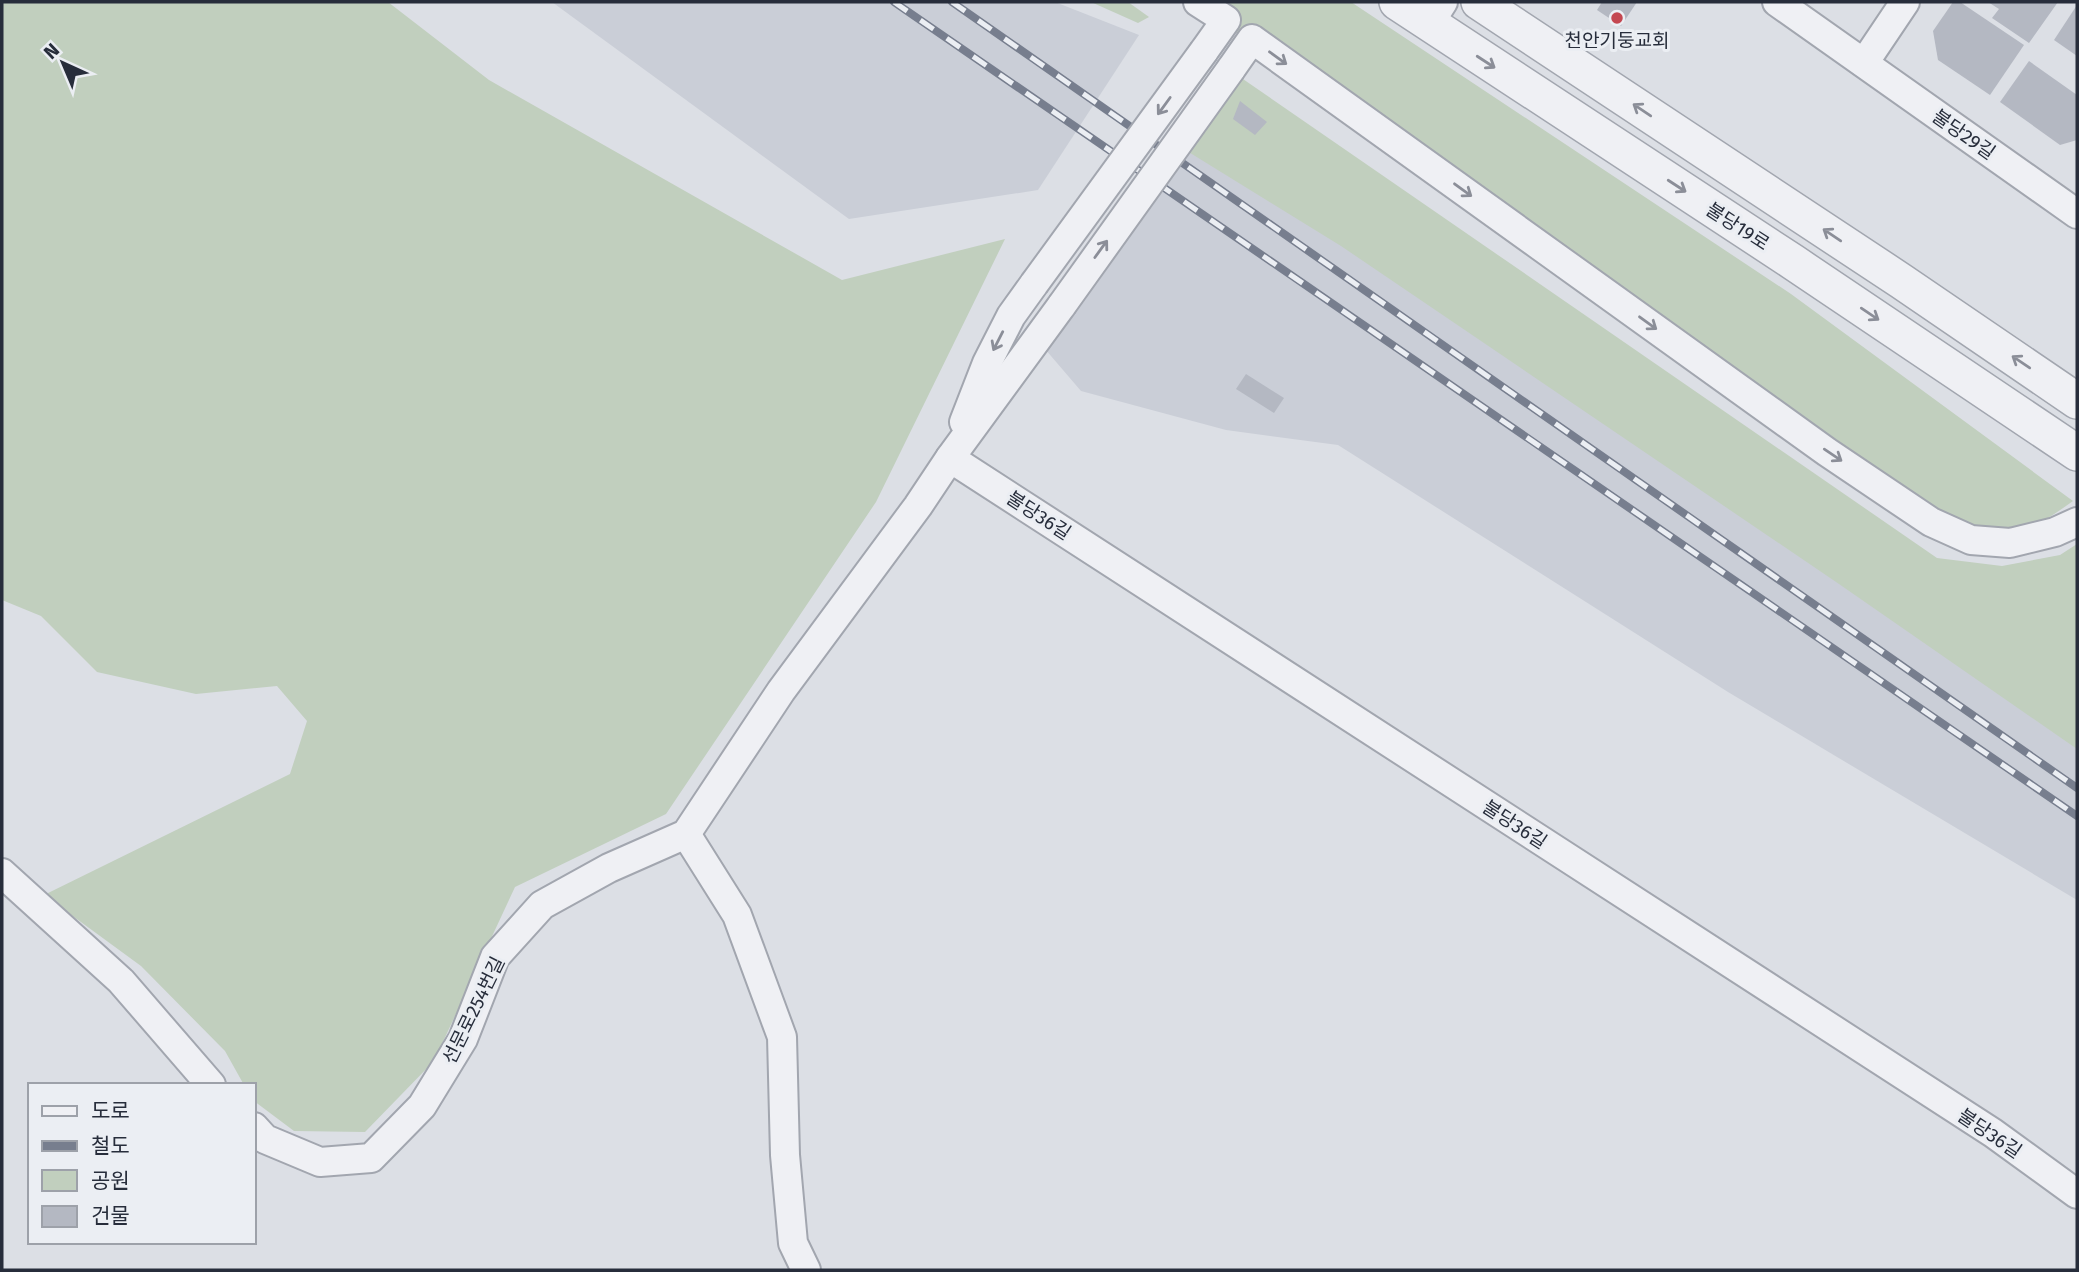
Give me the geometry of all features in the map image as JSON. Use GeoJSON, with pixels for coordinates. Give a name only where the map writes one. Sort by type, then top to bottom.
{"type":"FeatureCollection","features":[{"type":"Feature","properties":{"kind":"street"},"geometry":{"type":"LineString","coordinates":[[950,458],[987,363],[1011,316],[1226,20],[1198,2]]}},
{"type":"Feature","properties":{"kind":"street","name":"불당19로"},"geometry":{"type":"LineString","coordinates":[[1397,2],[1436,13],[1782,254],[2077,453]]}},
{"type":"Feature","properties":{"kind":"street"},"geometry":{"type":"LineString","coordinates":[[1479,2],[2077,401]]}},
{"type":"Feature","properties":{"kind":"street","name":"불당29길"},"geometry":{"type":"LineString","coordinates":[[1777,2],[2073,202]]}},
{"type":"Feature","properties":{"kind":"street"},"geometry":{"type":"LineString","coordinates":[[1864,63],[1905,2]]}},
{"type":"Feature","properties":{"kind":"street"},"geometry":{"type":"LineString","coordinates":[[806,1270],[793,1243],[785,1156],[782,1037],[737,915],[686,834],[781,691],[918,506],[1252,39],[1827,452],[1931,522],[1971,540],[2010,543],[2055,532],[2077,522]]}},
{"type":"Feature","properties":{"kind":"street","name":"불당36길"},"geometry":{"type":"LineString","coordinates":[[950,458],[1981,1125],[2077,1194]]}},
{"type":"Feature","properties":{"kind":"street","name":"선문로254번길"},"geometry":{"type":"LineString","coordinates":[[256,1129],[265,1139],[320,1162],[371,1158],[422,1106],[463,1040],[495,957],[542,905],[609,868],[686,834]]}},
{"type":"Feature","properties":{"kind":"street"},"geometry":{"type":"LineString","coordinates":[[2,873],[121,981],[209,1083]]}},
{"type":"Feature","properties":{"kind":"shaded area"},"geometry":{"type":"Polygon","coordinates":[[[552,2],[1055,2],[1139,35],[1038,190],[849,219],[552,2]]]}},
{"type":"Feature","properties":{"kind":"shaded area"},"geometry":{"type":"Polygon","coordinates":[[[1212,101],[2077,737],[2077,900],[1728,692],[1338,445],[1226,430],[1081,391],[1039,342],[1212,101]]]}},
{"type":"Feature","properties":{"kind":"green space"},"geometry":{"type":"Polygon","coordinates":[[[2,2],[388,2],[489,80],[842,280],[1005,239],[876,502],[666,814],[515,887],[434,1061],[365,1132],[294,1131],[256,1102],[256,1083],[243,1083],[225,1051],[141,966],[44,895],[290,774],[307,721],[277,686],[196,694],[97,672],[41,616],[2,600],[2,2]]]}},
{"type":"Feature","properties":{"kind":"green space"},"geometry":{"type":"Polygon","coordinates":[[[1091,2],[1128,2],[1149,17],[1138,23],[1091,2]]]}},
{"type":"Feature","properties":{"kind":"green space"},"geometry":{"type":"Polygon","coordinates":[[[1192,2],[1351,2],[1791,294],[2073,501],[2042,521],[2019,529],[1983,528],[1937,515],[1735,379],[1192,2]]]}},
{"type":"Feature","properties":{"kind":"green space"},"geometry":{"type":"Polygon","coordinates":[[[1240,77],[1937,558],[2002,566],[2060,555],[2077,544],[2077,749],[1341,246],[1187,151],[1240,77]]]}},
{"type":"Feature","properties":{"kind":"building","name":"천안기둥교회"},"geometry":{"type":"Polygon","coordinates":[[[1602,2],[1637,2],[1621,26],[1597,10],[1602,2]]]}},
{"type":"Feature","properties":{"kind":"building"},"geometry":{"type":"Polygon","coordinates":[[[1953,2],[1960,2],[2024,45],[1990,95],[1938,60],[1933,31],[1953,2]]]}},
{"type":"Feature","properties":{"kind":"building"},"geometry":{"type":"Polygon","coordinates":[[[1988,2],[2058,2],[2029,43],[1992,18],[1999,9],[1988,2]]]}},
{"type":"Feature","properties":{"kind":"building"},"geometry":{"type":"Polygon","coordinates":[[[2077,5],[2077,56],[2054,40],[2077,5]]]}},
{"type":"Feature","properties":{"kind":"building"},"geometry":{"type":"Polygon","coordinates":[[[2029,61],[2077,95],[2077,140],[2060,145],[2000,102],[2029,61]]]}},
{"type":"Feature","properties":{"kind":"building"},"geometry":{"type":"Polygon","coordinates":[[[1240,101],[1267,122],[1255,135],[1233,119],[1240,101]]]}},
{"type":"Feature","properties":{"kind":"building"},"geometry":{"type":"Polygon","coordinates":[[[1246,374],[1284,398],[1274,413],[1236,389],[1246,374]]]}},
{"type":"Feature","properties":{"kind":"railway"},"geometry":{"type":"LineString","coordinates":[[894,2],[2077,816]]}},
{"type":"Feature","properties":{"kind":"railway"},"geometry":{"type":"LineString","coordinates":[[952,2],[2077,788]]}},
{"type":"Feature","properties":{"kind":"place","name":"천안기둥교회"},"geometry":{"type":"Point","coordinates":[1617,18]}}]}
